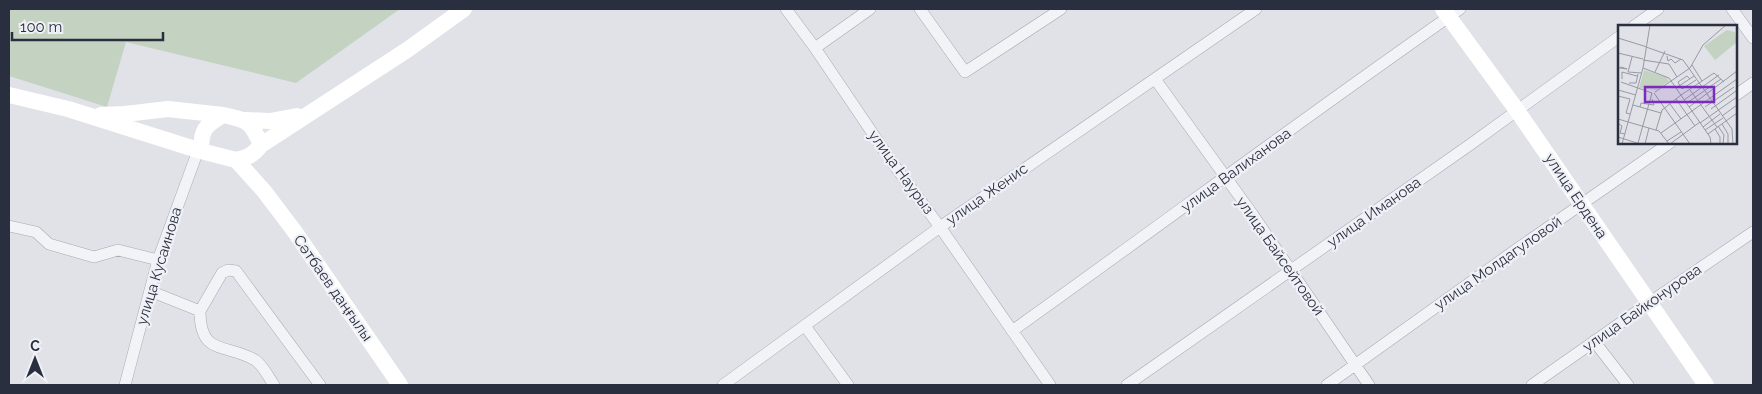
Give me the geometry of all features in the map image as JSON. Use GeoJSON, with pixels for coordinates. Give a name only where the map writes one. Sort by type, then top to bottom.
{"type":"FeatureCollection","features":[{"type":"Feature","properties":{"kind":"street"},"geometry":{"type":"LineString","coordinates":[[9,95],[88,116],[201,151],[236,160],[248,158],[307,114],[407,50],[464,9]]}},
{"type":"Feature","properties":{"kind":"street","name":"улица Наурыз"},"geometry":{"type":"LineString","coordinates":[[786,9],[1050,385]]}},
{"type":"Feature","properties":{"kind":"street"},"geometry":{"type":"LineString","coordinates":[[815,48],[870,9]]}},
{"type":"Feature","properties":{"kind":"street"},"geometry":{"type":"LineString","coordinates":[[920,9],[965,72],[1061,9]]}},
{"type":"Feature","properties":{"kind":"street","name":"улица Женис"},"geometry":{"type":"LineString","coordinates":[[724,385],[940,227],[1256,9]]}},
{"type":"Feature","properties":{"kind":"street"},"geometry":{"type":"LineString","coordinates":[[1635,25],[1658,9]]}},
{"type":"Feature","properties":{"kind":"street"},"geometry":{"type":"LineString","coordinates":[[1732,9],[1753,38]]}},
{"type":"Feature","properties":{"kind":"street","name":"улица Ердена"},"geometry":{"type":"LineString","coordinates":[[1451,11],[1516,109],[1706,385]]}},
{"type":"Feature","properties":{"kind":"street","name":"улица Валиханова"},"geometry":{"type":"LineString","coordinates":[[1012,331],[1170,218],[1451,11]]}},
{"type":"Feature","properties":{"kind":"street","name":"улица Иманова"},"geometry":{"type":"LineString","coordinates":[[1127,385],[1618,37]]}},
{"type":"Feature","properties":{"kind":"street","name":"улица Байсейтовой"},"geometry":{"type":"LineString","coordinates":[[1155,79],[1291,270],[1369,385]]}},
{"type":"Feature","properties":{"kind":"street"},"geometry":{"type":"LineString","coordinates":[[1737,94],[1753,82]]}},
{"type":"Feature","properties":{"kind":"street"},"geometry":{"type":"LineString","coordinates":[[88,116],[168,109],[223,115],[246,120],[270,121],[307,114]]}},
{"type":"Feature","properties":{"kind":"street"},"geometry":{"type":"LineString","coordinates":[[201,151],[202,131],[223,115]]}},
{"type":"Feature","properties":{"kind":"street"},"geometry":{"type":"LineString","coordinates":[[246,120],[256,132],[259,148],[256,165],[264,191]]}},
{"type":"Feature","properties":{"kind":"street","name":"улица Молдагуловой"},"geometry":{"type":"LineString","coordinates":[[1326,385],[1668,144]]}},
{"type":"Feature","properties":{"kind":"street","name":"улица Кусаинова"},"geometry":{"type":"LineString","coordinates":[[125,385],[158,260],[196,156],[201,151]]}},
{"type":"Feature","properties":{"kind":"street"},"geometry":{"type":"LineString","coordinates":[[236,160],[264,191]]}},
{"type":"Feature","properties":{"kind":"street","name":"Сәтбаев даңғылы"},"geometry":{"type":"LineString","coordinates":[[264,191],[400,385]]}},
{"type":"Feature","properties":{"kind":"street"},"geometry":{"type":"LineString","coordinates":[[9,226],[36,232],[49,244],[94,258],[118,250],[158,260]]}},
{"type":"Feature","properties":{"kind":"street","name":"улица Байконурова"},"geometry":{"type":"LineString","coordinates":[[1532,385],[1649,302],[1753,232]]}},
{"type":"Feature","properties":{"kind":"street"},"geometry":{"type":"LineString","coordinates":[[274,385],[257,361],[215,346],[203,336],[200,325],[200,311],[222,273],[228,270],[236,272],[320,385]]}},
{"type":"Feature","properties":{"kind":"street"},"geometry":{"type":"LineString","coordinates":[[150,291],[200,311]]}},
{"type":"Feature","properties":{"kind":"street"},"geometry":{"type":"LineString","coordinates":[[805,326],[848,385]]}},
{"type":"Feature","properties":{"kind":"street"},"geometry":{"type":"LineString","coordinates":[[1594,342],[1628,385]]}},
{"type":"Feature","properties":{"kind":"green space"},"geometry":{"type":"Polygon","coordinates":[[[9,9],[400,9],[296,83],[126,42],[107,107],[9,76],[9,9]]]}}]}
